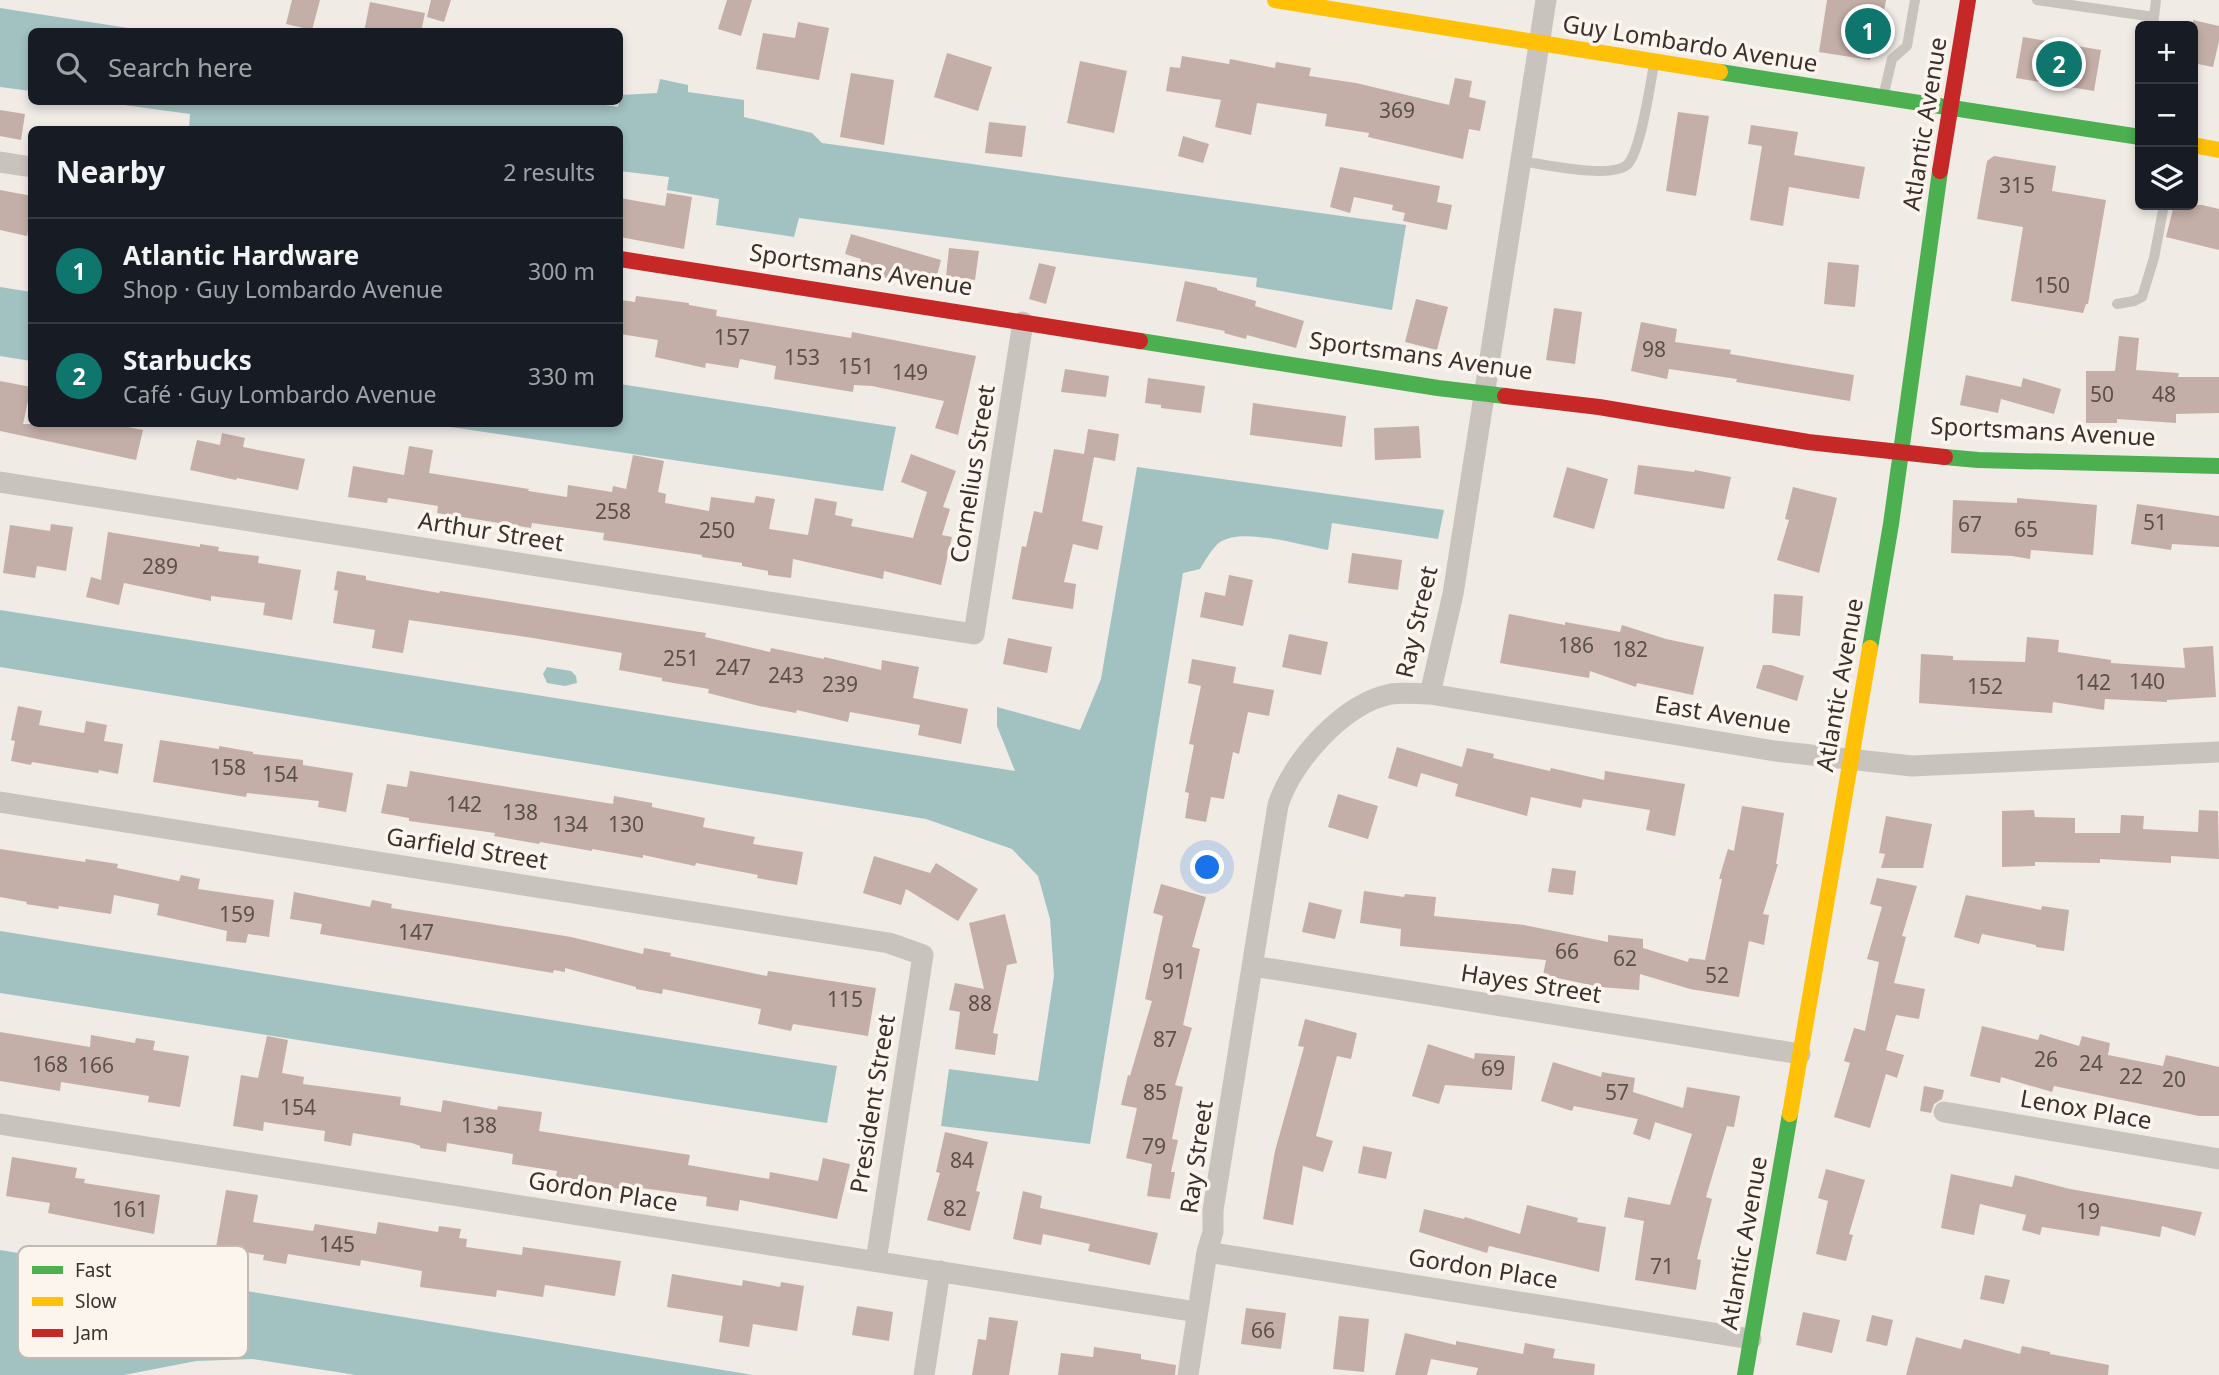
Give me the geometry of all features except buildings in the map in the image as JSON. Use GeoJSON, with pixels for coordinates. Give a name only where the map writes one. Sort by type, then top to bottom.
{"type":"FeatureCollection","features":[{"type":"Feature","properties":{"kind":"street","name":"Guy Lombardo Avenue"},"geometry":{"type":"LineString","coordinates":[[1275,0],[1882,98],[2135,133]]}},
{"type":"Feature","properties":{"kind":"street","name":"Ray Street"},"geometry":{"type":"LineString","coordinates":[[1188,1375],[1207,1252],[1213,1232],[1213,1210],[1278,805],[1283,789],[1299,762],[1323,736],[1376,699],[1393,694],[1430,694],[1453,594],[1546,0]]}},
{"type":"Feature","properties":{"kind":"street","name":"Atlantic Avenue"},"geometry":{"type":"LineString","coordinates":[[1745,1375],[1891,524],[1928,247],[1968,0]]}},
{"type":"Feature","properties":{"kind":"street"},"geometry":{"type":"LineString","coordinates":[[2198,146],[2219,149]]}},
{"type":"Feature","properties":{"kind":"street"},"geometry":{"type":"LineString","coordinates":[[0,162],[28,166]]}},
{"type":"Feature","properties":{"kind":"street","name":"Sportsmans Avenue"},"geometry":{"type":"LineString","coordinates":[[623,259],[1438,388],[1599,407],[1808,442],[1978,460],[2219,466]]}},
{"type":"Feature","properties":{"kind":"street","name":"Cornelius Street"},"geometry":{"type":"LineString","coordinates":[[974,634],[1023,322]]}},
{"type":"Feature","properties":{"kind":"street","name":"Arthur Street"},"geometry":{"type":"LineString","coordinates":[[0,482],[974,634]]}},
{"type":"Feature","properties":{"kind":"street","name":"East Avenue"},"geometry":{"type":"LineString","coordinates":[[1430,694],[1775,751],[1912,766],[2219,752]]}},
{"type":"Feature","properties":{"kind":"street","name":"Garfield Street"},"geometry":{"type":"LineString","coordinates":[[0,802],[889,943],[923,955]]}},
{"type":"Feature","properties":{"kind":"street","name":"President Street"},"geometry":{"type":"LineString","coordinates":[[876,1261],[923,955]]}},
{"type":"Feature","properties":{"kind":"street","name":"Hayes Street"},"geometry":{"type":"LineString","coordinates":[[1253,966],[1800,1054]]}},
{"type":"Feature","properties":{"kind":"street","name":"Lenox Place"},"geometry":{"type":"LineString","coordinates":[[1944,1112],[2219,1159]]}},
{"type":"Feature","properties":{"kind":"street","name":"Gordon Place"},"geometry":{"type":"LineString","coordinates":[[0,1124],[1197,1312]]}},
{"type":"Feature","properties":{"kind":"street","name":"Gordon Place"},"geometry":{"type":"LineString","coordinates":[[1207,1252],[1751,1339]]}},
{"type":"Feature","properties":{"kind":"street"},"geometry":{"type":"LineString","coordinates":[[925,1375],[940,1271]]}},
{"type":"Feature","properties":{"kind":"lane"},"geometry":{"type":"LineString","coordinates":[[1882,98],[1892,59],[1908,46],[1915,0]]}},
{"type":"Feature","properties":{"kind":"lane"},"geometry":{"type":"LineString","coordinates":[[2037,0],[2148,21]]}},
{"type":"Feature","properties":{"kind":"lane"},"geometry":{"type":"LineString","coordinates":[[2153,21],[2156,0]]}},
{"type":"Feature","properties":{"kind":"lane"},"geometry":{"type":"LineString","coordinates":[[1521,161],[1587,172],[1618,169],[1627,165],[1635,151],[1655,61]]}},
{"type":"Feature","properties":{"kind":"lane"},"geometry":{"type":"LineString","coordinates":[[2117,304],[2142,297],[2154,258],[2163,210]]}},
{"type":"Feature","properties":{"kind":"water"},"geometry":{"type":"Polygon","coordinates":[[[0,8],[128,28],[28,28],[28,91],[0,87],[0,8]]]}},
{"type":"Feature","properties":{"kind":"water"},"geometry":{"type":"Polygon","coordinates":[[[660,79],[688,85],[688,92],[744,100],[744,117],[812,133],[822,143],[1406,225],[1392,310],[1256,287],[1257,278],[799,218],[794,237],[716,225],[719,199],[667,190],[669,177],[623,171],[623,126],[189,126],[190,114],[124,105],[618,107],[623,105],[623,95],[657,93],[660,79]]]}},
{"type":"Feature","properties":{"kind":"water"},"geometry":{"type":"Polygon","coordinates":[[[0,287],[28,292],[28,361],[0,356],[0,287]]]}},
{"type":"Feature","properties":{"kind":"water"},"geometry":{"type":"Polygon","coordinates":[[[623,384],[896,427],[883,491],[450,427],[623,427],[623,384]]]}},
{"type":"Feature","properties":{"kind":"water"},"geometry":{"type":"Polygon","coordinates":[[[1137,467],[1444,510],[1438,539],[1332,523],[1328,550],[1272,538],[1242,536],[1220,542],[1200,569],[1183,573],[1090,1144],[941,1126],[949,1069],[1038,1081],[1054,976],[1050,919],[1038,876],[1012,849],[926,819],[0,667],[0,610],[1015,771],[997,726],[997,707],[1080,730],[1101,679],[1137,467]]]}},
{"type":"Feature","properties":{"kind":"water"},"geometry":{"type":"Polygon","coordinates":[[[547,667],[571,671],[576,676],[577,683],[565,686],[547,683],[543,674],[547,667]]]}},
{"type":"Feature","properties":{"kind":"water"},"geometry":{"type":"Polygon","coordinates":[[[0,931],[837,1066],[827,1123],[0,993],[0,931]]]}},
{"type":"Feature","properties":{"kind":"water"},"geometry":{"type":"Polygon","coordinates":[[[0,1250],[18,1253],[18,1358],[248,1358],[248,1291],[753,1375],[356,1375],[253,1359],[196,1361],[124,1375],[0,1375],[0,1250]]]}},
{"type":"Feature","properties":{"kind":"traffic: fast"},"geometry":{"type":"LineString","coordinates":[[1720,72],[2135,136]]}},
{"type":"Feature","properties":{"kind":"traffic: fast"},"geometry":{"type":"LineString","coordinates":[[1870,648],[1891,524],[1940,171]]}},
{"type":"Feature","properties":{"kind":"traffic: fast"},"geometry":{"type":"LineString","coordinates":[[1140,341],[1505,396]]}},
{"type":"Feature","properties":{"kind":"traffic: fast"},"geometry":{"type":"LineString","coordinates":[[1945,457],[2219,466]]}},
{"type":"Feature","properties":{"kind":"traffic: fast"},"geometry":{"type":"LineString","coordinates":[[1745,1375],[1790,1114]]}},
{"type":"Feature","properties":{"kind":"traffic: slow"},"geometry":{"type":"LineString","coordinates":[[1275,0],[1720,72]]}},
{"type":"Feature","properties":{"kind":"traffic: slow"},"geometry":{"type":"LineString","coordinates":[[2198,146],[2219,150]]}},
{"type":"Feature","properties":{"kind":"traffic: slow"},"geometry":{"type":"LineString","coordinates":[[1790,1114],[1870,648]]}},
{"type":"Feature","properties":{"kind":"traffic: jam"},"geometry":{"type":"LineString","coordinates":[[1940,171],[1968,0]]}},
{"type":"Feature","properties":{"kind":"traffic: jam"},"geometry":{"type":"LineString","coordinates":[[623,259],[1140,341]]}},
{"type":"Feature","properties":{"kind":"traffic: jam"},"geometry":{"type":"LineString","coordinates":[[1505,396],[1599,407],[1808,442],[1945,457]]}},
{"type":"Feature","properties":{"kind":"place","name":"Atlantic Hardware"},"geometry":{"type":"Point","coordinates":[1868,31]}},
{"type":"Feature","properties":{"kind":"place","name":"Starbucks"},"geometry":{"type":"Point","coordinates":[2059,64]}}]}
